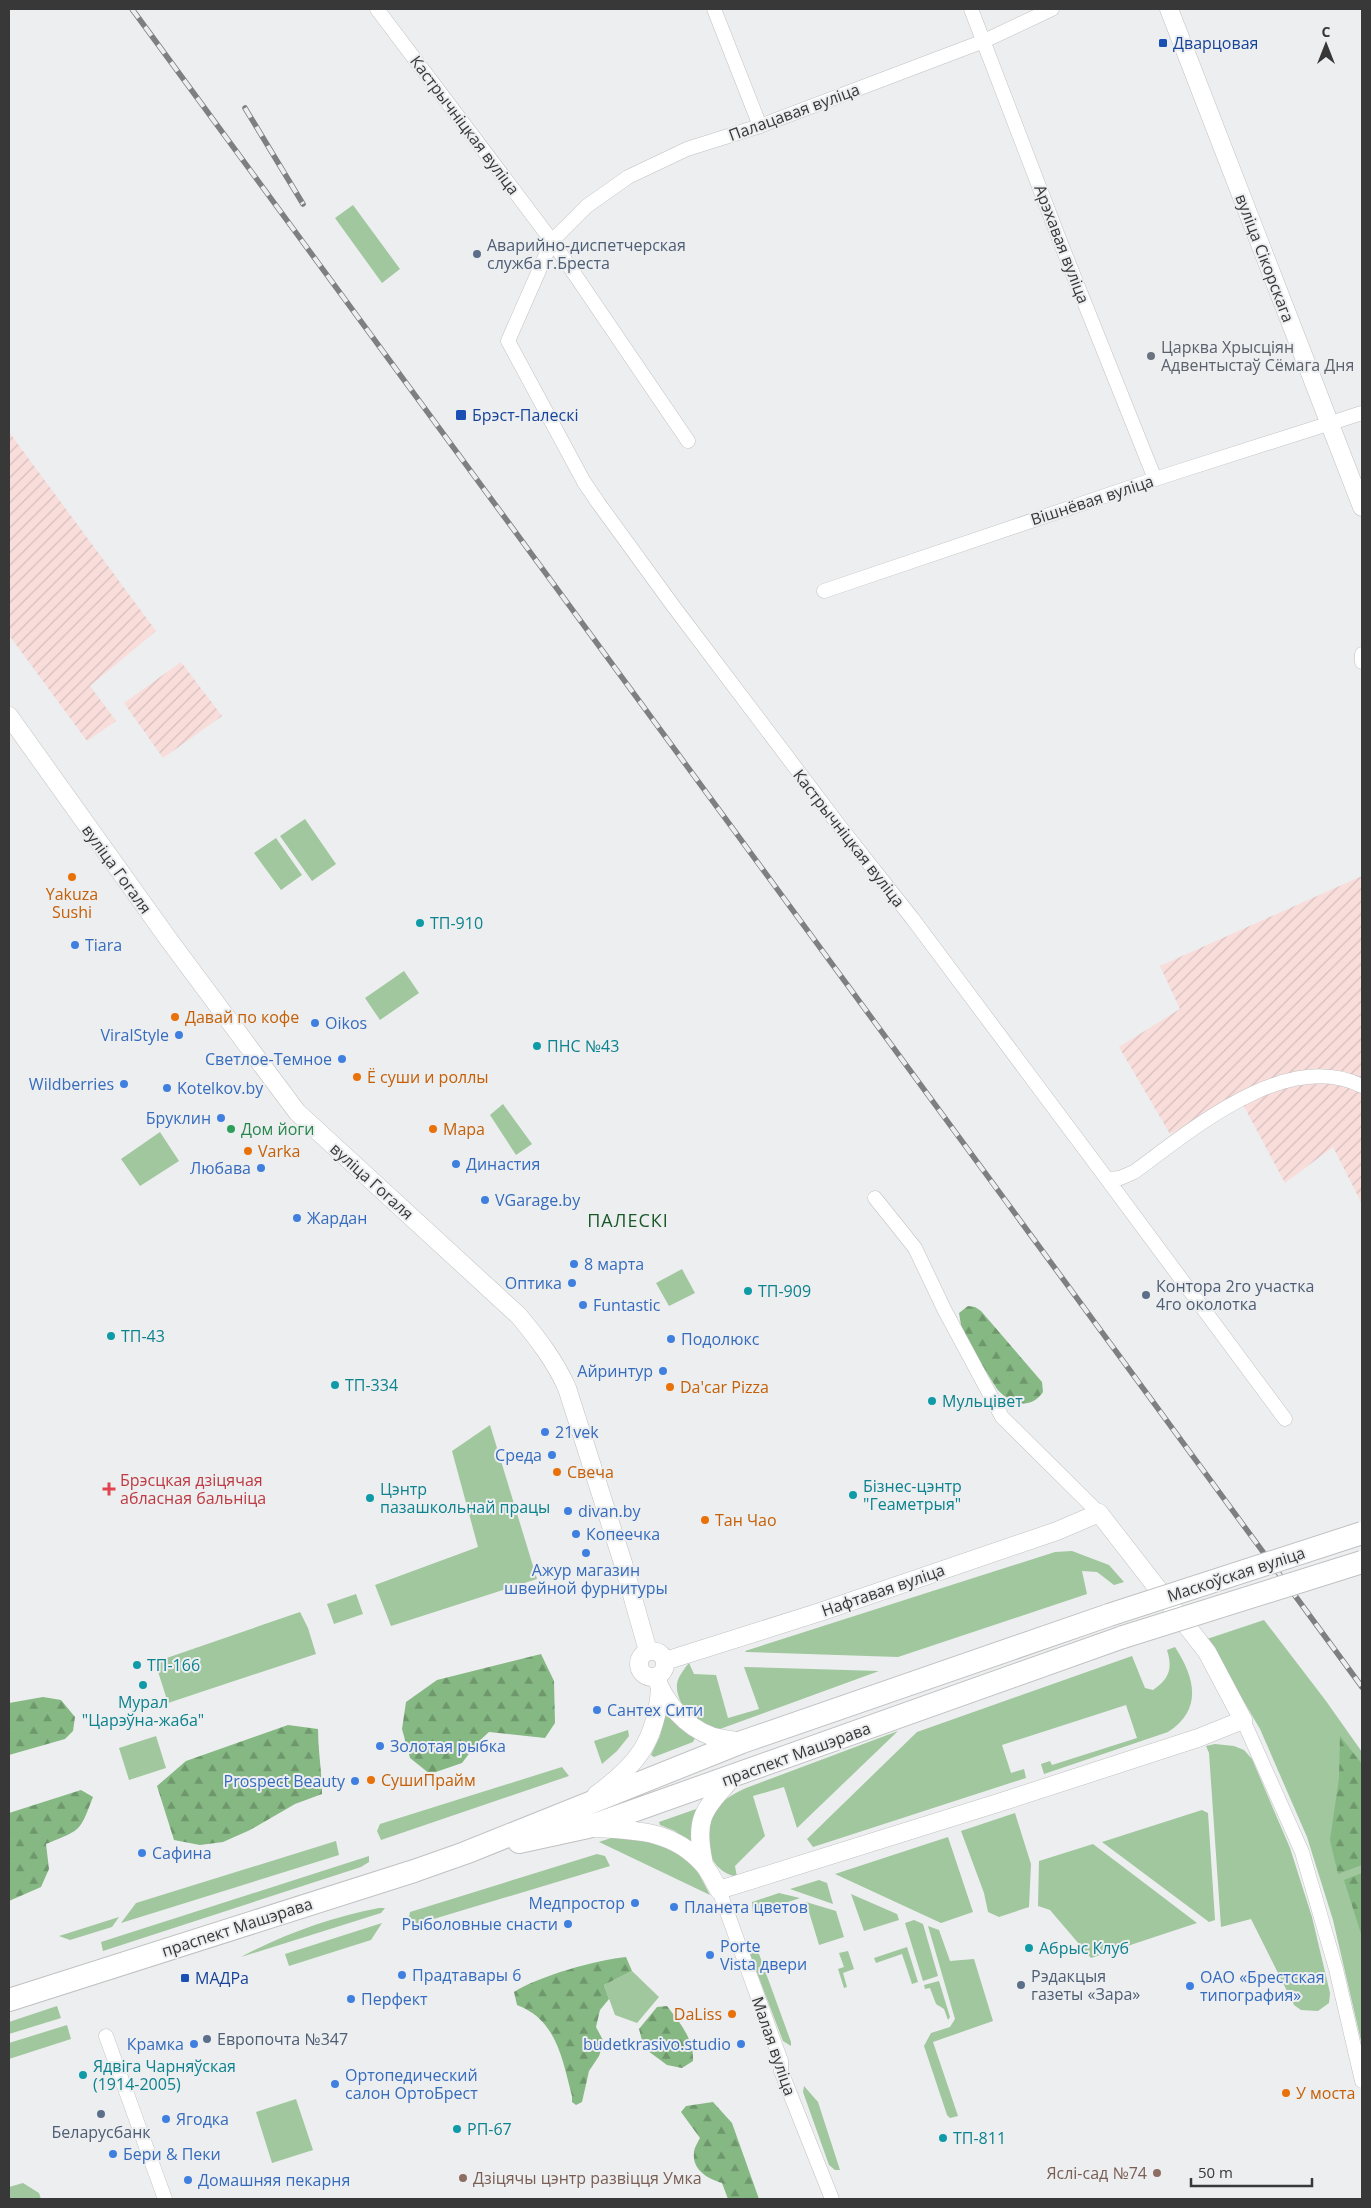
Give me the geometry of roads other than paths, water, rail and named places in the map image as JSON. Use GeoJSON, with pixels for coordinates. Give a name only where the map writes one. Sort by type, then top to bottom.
{"type":"FeatureCollection","features":[{"type":"Feature","properties":{"kind":"main road","name":"Маскоўская вуліца"},"geometry":{"type":"LineString","coordinates":[[1110,1615],[1362,1533]]}},
{"type":"Feature","properties":{"kind":"main road","name":"Маскоўская вуліца"},"geometry":{"type":"LineString","coordinates":[[1123,1638],[1362,1562]]}},
{"type":"Feature","properties":{"kind":"main road","name":"праспект Машэрава"},"geometry":{"type":"LineString","coordinates":[[9,2000],[405,1874],[465,1853],[583,1804],[742,1742],[1110,1615]]}},
{"type":"Feature","properties":{"kind":"main road","name":"праспект Машэрава"},"geometry":{"type":"LineString","coordinates":[[465,1853],[588,1827],[1123,1638]]}},
{"type":"Feature","properties":{"kind":"street","name":"Кастрычніцкая вуліца"},"geometry":{"type":"LineString","coordinates":[[377,9],[552,241],[688,440]]}},
{"type":"Feature","properties":{"kind":"street"},"geometry":{"type":"LineString","coordinates":[[714,9],[760,126]]}},
{"type":"Feature","properties":{"kind":"street","name":"Арэхавая вуліца"},"geometry":{"type":"LineString","coordinates":[[971,9],[1063,249],[1155,479]]}},
{"type":"Feature","properties":{"kind":"street","name":"Палацавая вуліца"},"geometry":{"type":"LineString","coordinates":[[552,241],[587,206],[628,177],[687,149],[760,126],[984,41],[1052,9]]}},
{"type":"Feature","properties":{"kind":"street","name":"вуліца Сікорскага"},"geometry":{"type":"LineString","coordinates":[[1169,9],[1362,507]]}},
{"type":"Feature","properties":{"kind":"street","name":"Кастрычніцкая вуліца"},"geometry":{"type":"LineString","coordinates":[[552,241],[508,341],[584,482],[679,615],[912,918],[1107,1179]]}},
{"type":"Feature","properties":{"kind":"street","name":"Вішнёвая вуліца"},"geometry":{"type":"LineString","coordinates":[[824,591],[1155,479],[1362,414]]}},
{"type":"Feature","properties":{"kind":"street"},"geometry":{"type":"LineString","coordinates":[[1362,654],[1362,662]]}},
{"type":"Feature","properties":{"kind":"street","name":"вуліца Гогаля"},"geometry":{"type":"LineString","coordinates":[[9,716],[158,925],[297,1112],[519,1316],[549,1355],[557,1367],[566,1388],[623,1563],[648,1651]]}},
{"type":"Feature","properties":{"kind":"street"},"geometry":{"type":"LineString","coordinates":[[1107,1179],[1120,1178],[1134,1172],[1220,1111],[1274,1085],[1315,1077],[1336,1077],[1362,1086]]}},
{"type":"Feature","properties":{"kind":"street"},"geometry":{"type":"LineString","coordinates":[[1107,1179],[1285,1419]]}},
{"type":"Feature","properties":{"kind":"street"},"geometry":{"type":"LineString","coordinates":[[875,1198],[915,1248],[944,1309],[1002,1417],[1098,1513],[1207,1652],[1224,1680],[1302,1852],[1336,1968],[1362,2081]]}},
{"type":"Feature","properties":{"kind":"street","name":"Нафтавая вуліца"},"geometry":{"type":"LineString","coordinates":[[665,1660],[820,1612],[1057,1531],[1098,1513]]}},
{"type":"Feature","properties":{"kind":"street"},"geometry":{"type":"LineString","coordinates":[[583,1804],[622,1776],[640,1754],[652,1731],[658,1709],[658,1683],[665,1668],[665,1660],[658,1652],[648,1651],[642,1656],[639,1666],[646,1676],[658,1683],[687,1722],[710,1736],[742,1742]]}},
{"type":"Feature","properties":{"kind":"street"},"geometry":{"type":"LineString","coordinates":[[588,1827],[653,1832],[684,1847],[704,1864],[720,1890],[1198,1738],[1243,1720]]}},
{"type":"Feature","properties":{"kind":"street"},"geometry":{"type":"LineString","coordinates":[[704,1864],[699,1841],[700,1825],[705,1810],[733,1776]]}},
{"type":"Feature","properties":{"kind":"street","name":"Малая вуліца"},"geometry":{"type":"LineString","coordinates":[[720,1890],[781,2061],[780,2070],[832,2199]]}},
{"type":"Feature","properties":{"kind":"street"},"geometry":{"type":"LineString","coordinates":[[106,2036],[165,2199]]}},
{"type":"Feature","properties":{"kind":"railway"},"geometry":{"type":"LineString","coordinates":[[132,9],[1362,1687]]}},
{"type":"Feature","properties":{"kind":"railway"},"geometry":{"type":"LineString","coordinates":[[245,108],[303,204]]}},
{"type":"Feature","properties":{"kind":"place","name":"Дварцовая"},"geometry":{"type":"Point","coordinates":[1163,43]}},
{"type":"Feature","properties":{"kind":"place","name":"Аварийно-диспетчерская служба г.Бреста"},"geometry":{"type":"Point","coordinates":[477,254]}},
{"type":"Feature","properties":{"kind":"place","name":"Царква Хрысціян Адвентыстаў Сёмага Дня"},"geometry":{"type":"Point","coordinates":[1151,356]}},
{"type":"Feature","properties":{"kind":"place","name":"Брэст-Палескі"},"geometry":{"type":"Point","coordinates":[461,415]}},
{"type":"Feature","properties":{"kind":"place","name":"Yakuza Sushi"},"geometry":{"type":"Point","coordinates":[72,877]}},
{"type":"Feature","properties":{"kind":"place","name":"ТП-910"},"geometry":{"type":"Point","coordinates":[420,923]}},
{"type":"Feature","properties":{"kind":"place","name":"Tiara"},"geometry":{"type":"Point","coordinates":[75,945]}},
{"type":"Feature","properties":{"kind":"place","name":"Давай по кофе"},"geometry":{"type":"Point","coordinates":[175,1017]}},
{"type":"Feature","properties":{"kind":"place","name":"Oikos"},"geometry":{"type":"Point","coordinates":[315,1023]}},
{"type":"Feature","properties":{"kind":"place","name":"ViralStyle"},"geometry":{"type":"Point","coordinates":[179,1035]}},
{"type":"Feature","properties":{"kind":"place","name":"ПНС №43"},"geometry":{"type":"Point","coordinates":[537,1046]}},
{"type":"Feature","properties":{"kind":"place","name":"Светлое-Темное"},"geometry":{"type":"Point","coordinates":[342,1059]}},
{"type":"Feature","properties":{"kind":"place","name":"Ё суши и роллы"},"geometry":{"type":"Point","coordinates":[357,1077]}},
{"type":"Feature","properties":{"kind":"place","name":"Wildberries"},"geometry":{"type":"Point","coordinates":[124,1084]}},
{"type":"Feature","properties":{"kind":"place","name":"Kotelkov.by"},"geometry":{"type":"Point","coordinates":[167,1088]}},
{"type":"Feature","properties":{"kind":"place","name":"Бруклин"},"geometry":{"type":"Point","coordinates":[221,1118]}},
{"type":"Feature","properties":{"kind":"place","name":"Дом йоги"},"geometry":{"type":"Point","coordinates":[231,1129]}},
{"type":"Feature","properties":{"kind":"place","name":"Мара"},"geometry":{"type":"Point","coordinates":[433,1129]}},
{"type":"Feature","properties":{"kind":"place","name":"Varka"},"geometry":{"type":"Point","coordinates":[248,1151]}},
{"type":"Feature","properties":{"kind":"place","name":"Династия"},"geometry":{"type":"Point","coordinates":[456,1164]}},
{"type":"Feature","properties":{"kind":"place","name":"Любава"},"geometry":{"type":"Point","coordinates":[261,1168]}},
{"type":"Feature","properties":{"kind":"place","name":"VGarage.by"},"geometry":{"type":"Point","coordinates":[485,1200]}},
{"type":"Feature","properties":{"kind":"place","name":"Жардан"},"geometry":{"type":"Point","coordinates":[297,1218]}},
{"type":"Feature","properties":{"kind":"place","name":"8 марта"},"geometry":{"type":"Point","coordinates":[574,1264]}},
{"type":"Feature","properties":{"kind":"place","name":"Оптика"},"geometry":{"type":"Point","coordinates":[572,1283]}},
{"type":"Feature","properties":{"kind":"place","name":"ТП-909"},"geometry":{"type":"Point","coordinates":[748,1291]}},
{"type":"Feature","properties":{"kind":"place","name":"Контора 2го участка 4го околотка"},"geometry":{"type":"Point","coordinates":[1146,1295]}},
{"type":"Feature","properties":{"kind":"place","name":"Funtastic"},"geometry":{"type":"Point","coordinates":[583,1305]}},
{"type":"Feature","properties":{"kind":"place","name":"ТП-43"},"geometry":{"type":"Point","coordinates":[111,1336]}},
{"type":"Feature","properties":{"kind":"place","name":"Подолюкс"},"geometry":{"type":"Point","coordinates":[671,1339]}},
{"type":"Feature","properties":{"kind":"place","name":"Айринтур"},"geometry":{"type":"Point","coordinates":[663,1371]}},
{"type":"Feature","properties":{"kind":"place","name":"ТП-334"},"geometry":{"type":"Point","coordinates":[335,1385]}},
{"type":"Feature","properties":{"kind":"place","name":"Da'car Pizza"},"geometry":{"type":"Point","coordinates":[670,1387]}},
{"type":"Feature","properties":{"kind":"place","name":"Мульцівет"},"geometry":{"type":"Point","coordinates":[932,1401]}},
{"type":"Feature","properties":{"kind":"place","name":"21vek"},"geometry":{"type":"Point","coordinates":[545,1432]}},
{"type":"Feature","properties":{"kind":"place","name":"Среда"},"geometry":{"type":"Point","coordinates":[552,1455]}},
{"type":"Feature","properties":{"kind":"place","name":"Свеча"},"geometry":{"type":"Point","coordinates":[557,1472]}},
{"type":"Feature","properties":{"kind":"place","name":"Брэсцкая дзіцячая абласная бальніца"},"geometry":{"type":"Point","coordinates":[109,1489]}},
{"type":"Feature","properties":{"kind":"place","name":"Бізнес-цэнтр \"Геаметрыя\""},"geometry":{"type":"Point","coordinates":[853,1495]}},
{"type":"Feature","properties":{"kind":"place","name":"Цэнтр пазашкольнай працы"},"geometry":{"type":"Point","coordinates":[370,1498]}},
{"type":"Feature","properties":{"kind":"place","name":"divan.by"},"geometry":{"type":"Point","coordinates":[568,1511]}},
{"type":"Feature","properties":{"kind":"place","name":"Тан Чао"},"geometry":{"type":"Point","coordinates":[705,1520]}},
{"type":"Feature","properties":{"kind":"place","name":"Копеечка"},"geometry":{"type":"Point","coordinates":[576,1534]}},
{"type":"Feature","properties":{"kind":"place","name":"Ажур магазин швейной фурнитуры"},"geometry":{"type":"Point","coordinates":[586,1553]}},
{"type":"Feature","properties":{"kind":"place","name":"ТП-166"},"geometry":{"type":"Point","coordinates":[137,1665]}},
{"type":"Feature","properties":{"kind":"place","name":"Мурал \"Царэўна-жаба\""},"geometry":{"type":"Point","coordinates":[143,1685]}},
{"type":"Feature","properties":{"kind":"place","name":"Сантех Сити"},"geometry":{"type":"Point","coordinates":[597,1710]}},
{"type":"Feature","properties":{"kind":"place","name":"Золотая рыбка"},"geometry":{"type":"Point","coordinates":[380,1746]}},
{"type":"Feature","properties":{"kind":"place","name":"СушиПрайм"},"geometry":{"type":"Point","coordinates":[371,1780]}},
{"type":"Feature","properties":{"kind":"place","name":"Prospect Beauty"},"geometry":{"type":"Point","coordinates":[355,1781]}},
{"type":"Feature","properties":{"kind":"place","name":"Сафина"},"geometry":{"type":"Point","coordinates":[142,1853]}},
{"type":"Feature","properties":{"kind":"place","name":"Медпростор"},"geometry":{"type":"Point","coordinates":[635,1903]}},
{"type":"Feature","properties":{"kind":"place","name":"Планета цветов"},"geometry":{"type":"Point","coordinates":[674,1907]}},
{"type":"Feature","properties":{"kind":"place","name":"Рыболовные снасти"},"geometry":{"type":"Point","coordinates":[568,1924]}},
{"type":"Feature","properties":{"kind":"place","name":"Абрыс Клуб"},"geometry":{"type":"Point","coordinates":[1029,1948]}},
{"type":"Feature","properties":{"kind":"place","name":"Porte Vista двери"},"geometry":{"type":"Point","coordinates":[710,1955]}},
{"type":"Feature","properties":{"kind":"place","name":"Прадтавары 6"},"geometry":{"type":"Point","coordinates":[402,1975]}},
{"type":"Feature","properties":{"kind":"place","name":"МАДРа"},"geometry":{"type":"Point","coordinates":[185,1978]}},
{"type":"Feature","properties":{"kind":"place","name":"Рэдакцыя газеты «Зара»"},"geometry":{"type":"Point","coordinates":[1021,1985]}},
{"type":"Feature","properties":{"kind":"place","name":"ОАО «Брестская типография»"},"geometry":{"type":"Point","coordinates":[1190,1986]}},
{"type":"Feature","properties":{"kind":"place","name":"Перфект"},"geometry":{"type":"Point","coordinates":[351,1999]}},
{"type":"Feature","properties":{"kind":"place","name":"DaLiss"},"geometry":{"type":"Point","coordinates":[732,2014]}},
{"type":"Feature","properties":{"kind":"place","name":"Европочта №347"},"geometry":{"type":"Point","coordinates":[207,2039]}},
{"type":"Feature","properties":{"kind":"place","name":"Крамка"},"geometry":{"type":"Point","coordinates":[194,2044]}},
{"type":"Feature","properties":{"kind":"place","name":"budetkrasivo.studio"},"geometry":{"type":"Point","coordinates":[741,2044]}},
{"type":"Feature","properties":{"kind":"place","name":"Ядвіга Чарняўская (1914-2005)"},"geometry":{"type":"Point","coordinates":[83,2075]}},
{"type":"Feature","properties":{"kind":"place","name":"Ортопедический салон ОртоБрест"},"geometry":{"type":"Point","coordinates":[335,2084]}},
{"type":"Feature","properties":{"kind":"place","name":"У моста"},"geometry":{"type":"Point","coordinates":[1286,2093]}},
{"type":"Feature","properties":{"kind":"place","name":"Беларусбанк"},"geometry":{"type":"Point","coordinates":[101,2114]}},
{"type":"Feature","properties":{"kind":"place","name":"Ягодка"},"geometry":{"type":"Point","coordinates":[166,2119]}},
{"type":"Feature","properties":{"kind":"place","name":"РП-67"},"geometry":{"type":"Point","coordinates":[457,2129]}},
{"type":"Feature","properties":{"kind":"place","name":"ТП-811"},"geometry":{"type":"Point","coordinates":[943,2138]}},
{"type":"Feature","properties":{"kind":"place","name":"Бери & Пеки"},"geometry":{"type":"Point","coordinates":[113,2154]}},
{"type":"Feature","properties":{"kind":"place","name":"Яслі-сад №74"},"geometry":{"type":"Point","coordinates":[1157,2173]}},
{"type":"Feature","properties":{"kind":"place","name":"Дзіцячы цэнтр развіцця Умка"},"geometry":{"type":"Point","coordinates":[463,2178]}},
{"type":"Feature","properties":{"kind":"place","name":"Домашняя пекарня"},"geometry":{"type":"Point","coordinates":[188,2180]}},
{"type":"Feature","properties":{"kind":"district","name":"ПАЛЕСКІ"},"geometry":{"type":"Point","coordinates":[628,1220]}}]}
